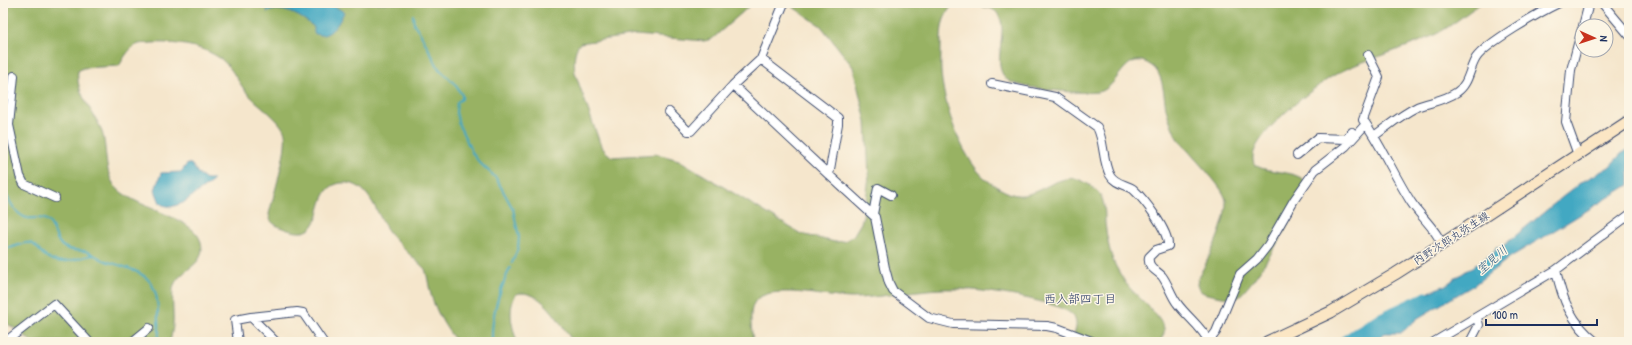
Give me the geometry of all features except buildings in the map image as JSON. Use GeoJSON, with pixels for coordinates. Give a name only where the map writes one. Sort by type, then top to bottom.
{"type":"FeatureCollection","features":[{"type":"Feature","properties":{"kind":"main road","name":"内野次郎丸弥生線"},"geometry":{"type":"LineString","coordinates":[[1266,342],[1331,312],[1442,244],[1629,121]]}},
{"type":"Feature","properties":{"kind":"street"},"geometry":{"type":"LineString","coordinates":[[669,112],[688,131],[691,131],[733,85],[761,59],[784,3]]}},
{"type":"Feature","properties":{"kind":"street"},"geometry":{"type":"LineString","coordinates":[[1374,136],[1394,121],[1416,108],[1458,92],[1467,80],[1476,58],[1488,46],[1541,7],[1559,3]]}},
{"type":"Feature","properties":{"kind":"street"},"geometry":{"type":"LineString","coordinates":[[1585,18],[1589,3]]}},
{"type":"Feature","properties":{"kind":"street"},"geometry":{"type":"LineString","coordinates":[[1602,3],[1629,35]]}},
{"type":"Feature","properties":{"kind":"street"},"geometry":{"type":"LineString","coordinates":[[992,84],[1055,97],[1097,128],[1100,132],[1103,155],[1110,175],[1116,182],[1131,188],[1142,197],[1164,231],[1168,241],[1168,246],[1156,250],[1149,257],[1150,266],[1162,276],[1177,303],[1200,328],[1209,342],[1216,332],[1240,274],[1257,259],[1268,245],[1294,200],[1315,170],[1346,146],[1365,122],[1380,77],[1368,55]]}},
{"type":"Feature","properties":{"kind":"street"},"geometry":{"type":"LineString","coordinates":[[1574,58],[1571,70],[1566,122],[1578,155]]}},
{"type":"Feature","properties":{"kind":"street"},"geometry":{"type":"LineString","coordinates":[[761,59],[838,118],[829,175]]}},
{"type":"Feature","properties":{"kind":"street"},"geometry":{"type":"LineString","coordinates":[[14,76],[9,125],[20,176],[24,184],[55,198]]}},
{"type":"Feature","properties":{"kind":"street"},"geometry":{"type":"LineString","coordinates":[[733,85],[876,217],[885,268],[893,291],[930,318],[953,324],[1047,326],[1057,328],[1094,342]]}},
{"type":"Feature","properties":{"kind":"street"},"geometry":{"type":"LineString","coordinates":[[1365,122],[1412,203],[1438,234],[1442,244]]}},
{"type":"Feature","properties":{"kind":"street"},"geometry":{"type":"LineString","coordinates":[[1297,155],[1318,138],[1346,139],[1365,122]]}},
{"type":"Feature","properties":{"kind":"street"},"geometry":{"type":"LineString","coordinates":[[873,214],[878,188],[891,195]]}},
{"type":"Feature","properties":{"kind":"street"},"geometry":{"type":"LineString","coordinates":[[1434,342],[1556,270],[1629,215]]}},
{"type":"Feature","properties":{"kind":"street"},"geometry":{"type":"LineString","coordinates":[[1556,270],[1558,282],[1570,313],[1584,332],[1596,342]]}},
{"type":"Feature","properties":{"kind":"street"},"geometry":{"type":"LineString","coordinates":[[5,342],[54,304],[85,341]]}},
{"type":"Feature","properties":{"kind":"street"},"geometry":{"type":"LineString","coordinates":[[238,342],[235,320],[297,312],[303,313],[323,342]]}},
{"type":"Feature","properties":{"kind":"street"},"geometry":{"type":"LineString","coordinates":[[251,317],[276,342]]}},
{"type":"Feature","properties":{"kind":"street"},"geometry":{"type":"LineString","coordinates":[[1470,342],[1479,325],[1477,318]]}},
{"type":"Feature","properties":{"kind":"street"},"geometry":{"type":"LineString","coordinates":[[132,342],[149,328]]}},
{"type":"Feature","properties":{"kind":"green space"},"geometry":{"type":"Polygon","coordinates":[[[3,3],[753,3],[712,39],[704,41],[636,35],[580,43],[575,53],[575,73],[601,146],[612,157],[657,154],[679,160],[801,234],[835,242],[845,241],[853,236],[861,223],[865,208],[869,176],[866,122],[853,67],[821,26],[787,3],[1481,3],[1449,27],[1435,35],[1340,72],[1317,87],[1271,126],[1260,140],[1254,153],[1254,163],[1262,168],[1291,174],[1298,177],[1304,180],[1305,185],[1294,214],[1285,231],[1253,281],[1236,298],[1204,293],[1197,286],[1220,230],[1226,207],[1226,200],[1223,193],[1212,178],[1178,138],[1167,112],[1163,88],[1156,70],[1143,61],[1136,61],[1124,69],[1108,87],[1102,91],[1084,93],[1028,87],[1011,82],[1004,76],[1000,68],[1002,29],[1001,20],[997,13],[991,9],[980,6],[961,4],[952,6],[943,22],[941,37],[941,76],[954,128],[970,161],[980,174],[987,180],[1009,193],[1019,195],[1029,194],[1058,181],[1067,179],[1077,179],[1088,184],[1097,191],[1103,202],[1109,248],[1113,261],[1126,284],[1159,318],[1164,332],[1159,342],[1070,342],[1076,324],[1074,317],[1067,311],[1039,301],[1020,297],[968,290],[945,289],[866,298],[792,292],[769,294],[760,297],[756,301],[751,311],[753,342],[573,342],[550,309],[534,296],[525,293],[516,294],[513,300],[511,312],[512,324],[517,342],[457,342],[437,311],[429,288],[425,269],[393,237],[384,225],[371,200],[359,187],[341,183],[331,187],[324,195],[314,225],[307,231],[297,232],[280,227],[271,221],[269,214],[282,161],[285,134],[280,124],[271,114],[247,93],[226,63],[205,50],[188,45],[160,43],[135,45],[125,56],[119,66],[83,68],[78,71],[79,87],[101,129],[108,172],[114,185],[122,193],[134,200],[187,225],[196,233],[201,242],[202,250],[200,256],[197,262],[177,279],[174,285],[173,326],[170,342],[32,342],[19,331],[3,321],[3,3]]]}},
{"type":"Feature","properties":{"kind":"water"},"geometry":{"type":"Polygon","coordinates":[[[271,3],[329,3],[344,12],[332,30],[324,35],[319,35],[314,33],[314,27],[294,14],[278,10],[267,12],[268,6],[271,3]]]}},
{"type":"Feature","properties":{"kind":"water"},"geometry":{"type":"Polygon","coordinates":[[[1629,149],[1629,185],[1509,258],[1474,285],[1418,318],[1401,333],[1385,333],[1372,342],[1354,342],[1373,327],[1411,309],[1411,303],[1433,290],[1444,286],[1494,252],[1496,247],[1503,246],[1580,183],[1609,167],[1621,154],[1629,149]]]}},
{"type":"Feature","properties":{"kind":"water"},"geometry":{"type":"Polygon","coordinates":[[[187,164],[191,164],[202,177],[213,179],[213,181],[183,203],[171,207],[163,205],[160,203],[155,190],[161,173],[181,172],[187,164]]]}},
{"type":"Feature","properties":{"kind":"waterway"},"geometry":{"type":"LineString","coordinates":[[413,15],[414,24],[439,69],[454,83],[462,95],[462,99],[457,102],[456,112],[459,125],[473,154],[479,162],[496,178],[513,209],[519,237],[518,248],[512,263]]}},
{"type":"Feature","properties":{"kind":"waterway"},"geometry":{"type":"LineString","coordinates":[[3,188],[12,206],[23,216],[27,218],[46,219],[51,224],[62,246],[70,250],[84,251],[103,260],[129,268],[138,272],[151,283],[155,291],[157,302],[159,332],[156,342]]}},
{"type":"Feature","properties":{"kind":"waterway"},"geometry":{"type":"LineString","coordinates":[[3,247],[10,248],[23,243],[32,243],[50,259],[63,262],[94,255]]}},
{"type":"Feature","properties":{"kind":"waterway"},"geometry":{"type":"LineString","coordinates":[[492,342],[496,304],[510,268]]}},
{"type":"Feature","properties":{"kind":"waterway","name":"室見川"},"geometry":{"type":"LineString","coordinates":[[1345,342],[1377,321],[1426,298]]}},
{"type":"Feature","properties":{"kind":"district","name":"西入部四丁目"},"geometry":{"type":"Point","coordinates":[1080,299]}}]}
